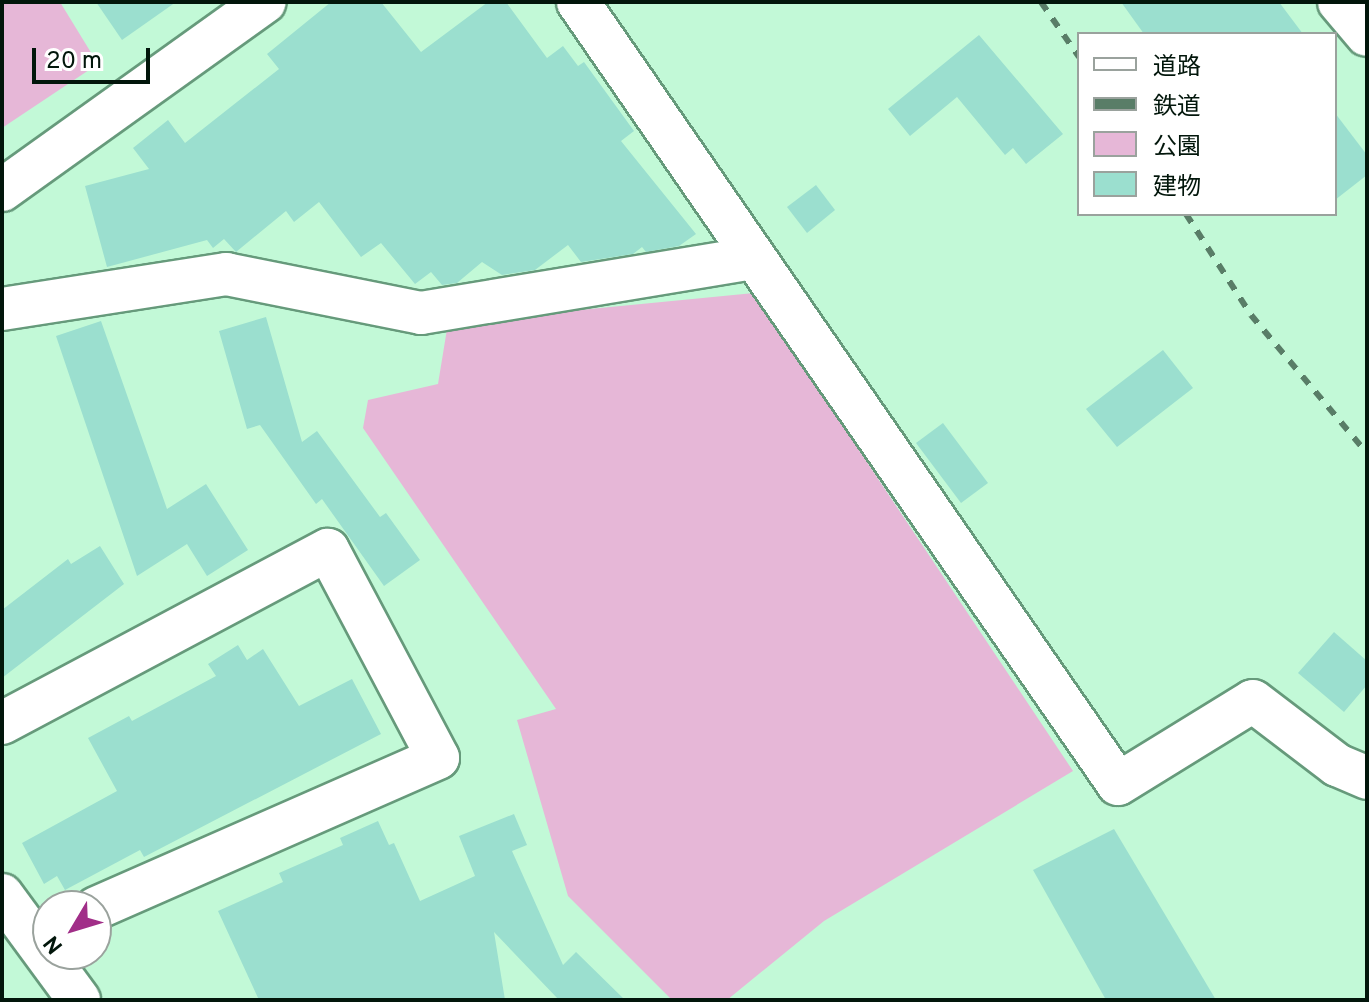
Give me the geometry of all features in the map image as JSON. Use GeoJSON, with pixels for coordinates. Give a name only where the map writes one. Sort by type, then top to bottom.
{"type":"FeatureCollection","features":[{"type":"Feature","properties":{"kind":"street"},"geometry":{"type":"LineString","coordinates":[[2,190],[265,2]]}},
{"type":"Feature","properties":{"kind":"street"},"geometry":{"type":"LineString","coordinates":[[578,2],[1118,784],[1253,701],[1337,765],[1367,778]]}},
{"type":"Feature","properties":{"kind":"street"},"geometry":{"type":"LineString","coordinates":[[1339,2],[1367,35]]}},
{"type":"Feature","properties":{"kind":"street"},"geometry":{"type":"LineString","coordinates":[[2,309],[226,274],[421,313],[755,258]]}},
{"type":"Feature","properties":{"kind":"street"},"geometry":{"type":"LineString","coordinates":[[2,723],[328,550],[438,758],[112,901]]}},
{"type":"Feature","properties":{"kind":"street"},"geometry":{"type":"LineString","coordinates":[[2,895],[32,923]]}},
{"type":"Feature","properties":{"kind":"street"},"geometry":{"type":"LineString","coordinates":[[62,970],[79,1000]]}},
{"type":"Feature","properties":{"kind":"green space"},"geometry":{"type":"Polygon","coordinates":[[[2,2],[60,2],[98,64],[2,128],[2,2]]]}},
{"type":"Feature","properties":{"kind":"green space"},"geometry":{"type":"Polygon","coordinates":[[[754,293],[1073,771],[824,921],[727,1000],[672,1000],[568,896],[517,720],[556,709],[363,428],[368,400],[438,384],[448,323],[754,293]]]}},
{"type":"Feature","properties":{"kind":"building"},"geometry":{"type":"Polygon","coordinates":[[[96,2],[176,2],[122,40],[96,2]]]}},
{"type":"Feature","properties":{"kind":"building"},"geometry":{"type":"Polygon","coordinates":[[[331,2],[381,2],[421,52],[488,2],[506,2],[547,58],[563,46],[578,66],[584,62],[634,131],[621,141],[696,234],[679,246],[646,252],[642,247],[633,254],[581,262],[568,245],[535,270],[502,275],[482,262],[457,283],[442,285],[431,272],[415,284],[381,243],[361,257],[319,202],[294,222],[286,211],[236,252],[224,239],[213,248],[207,240],[107,267],[85,186],[149,169],[133,148],[168,120],[185,143],[279,69],[267,54],[331,2]]]}},
{"type":"Feature","properties":{"kind":"building"},"geometry":{"type":"Polygon","coordinates":[[[1121,2],[1279,2],[1302,32],[1143,32],[1121,2]]]}},
{"type":"Feature","properties":{"kind":"building"},"geometry":{"type":"Polygon","coordinates":[[[979,35],[1063,134],[1026,164],[1013,148],[1005,155],[957,97],[910,136],[888,109],[979,35]]]}},
{"type":"Feature","properties":{"kind":"building"},"geometry":{"type":"Polygon","coordinates":[[[1337,116],[1367,155],[1367,175],[1337,198],[1337,116]]]}},
{"type":"Feature","properties":{"kind":"building"},"geometry":{"type":"Polygon","coordinates":[[[816,185],[835,210],[807,233],[787,207],[816,185]]]}},
{"type":"Feature","properties":{"kind":"building"},"geometry":{"type":"Polygon","coordinates":[[[266,317],[302,442],[317,431],[380,517],[386,513],[420,560],[384,586],[322,499],[316,504],[260,425],[247,429],[219,331],[266,317]]]}},
{"type":"Feature","properties":{"kind":"building"},"geometry":{"type":"Polygon","coordinates":[[[101,321],[167,509],[206,484],[248,550],[207,576],[187,544],[137,576],[56,336],[101,321]]]}},
{"type":"Feature","properties":{"kind":"building"},"geometry":{"type":"Polygon","coordinates":[[[1163,350],[1193,388],[1117,447],[1086,409],[1163,350]]]}},
{"type":"Feature","properties":{"kind":"building"},"geometry":{"type":"Polygon","coordinates":[[[943,423],[988,483],[961,503],[916,443],[943,423]]]}},
{"type":"Feature","properties":{"kind":"building"},"geometry":{"type":"Polygon","coordinates":[[[100,546],[124,584],[2,678],[2,610],[68,559],[71,564],[100,546]]]}},
{"type":"Feature","properties":{"kind":"building"},"geometry":{"type":"Polygon","coordinates":[[[1334,632],[1367,661],[1367,685],[1344,712],[1298,673],[1334,632]]]}},
{"type":"Feature","properties":{"kind":"building"},"geometry":{"type":"Polygon","coordinates":[[[238,645],[247,660],[263,649],[299,706],[352,679],[381,734],[144,857],[140,850],[65,890],[57,876],[44,884],[22,843],[117,791],[88,738],[129,716],[132,721],[216,676],[208,664],[238,645]]]}},
{"type":"Feature","properties":{"kind":"building"},"geometry":{"type":"Polygon","coordinates":[[[514,814],[527,845],[512,851],[563,965],[576,952],[625,1000],[559,1000],[494,932],[505,1000],[259,1000],[218,911],[283,882],[279,873],[343,845],[340,838],[378,821],[389,845],[394,843],[420,901],[475,876],[459,836],[514,814]]]}},
{"type":"Feature","properties":{"kind":"building"},"geometry":{"type":"Polygon","coordinates":[[[1114,829],[1216,1000],[1106,1000],[1033,870],[1114,829]]]}},
{"type":"Feature","properties":{"kind":"railway"},"geometry":{"type":"LineString","coordinates":[[1041,2],[1077,54]]}},
{"type":"Feature","properties":{"kind":"railway"},"geometry":{"type":"LineString","coordinates":[[1187,216],[1251,315],[1367,453]]}}]}
